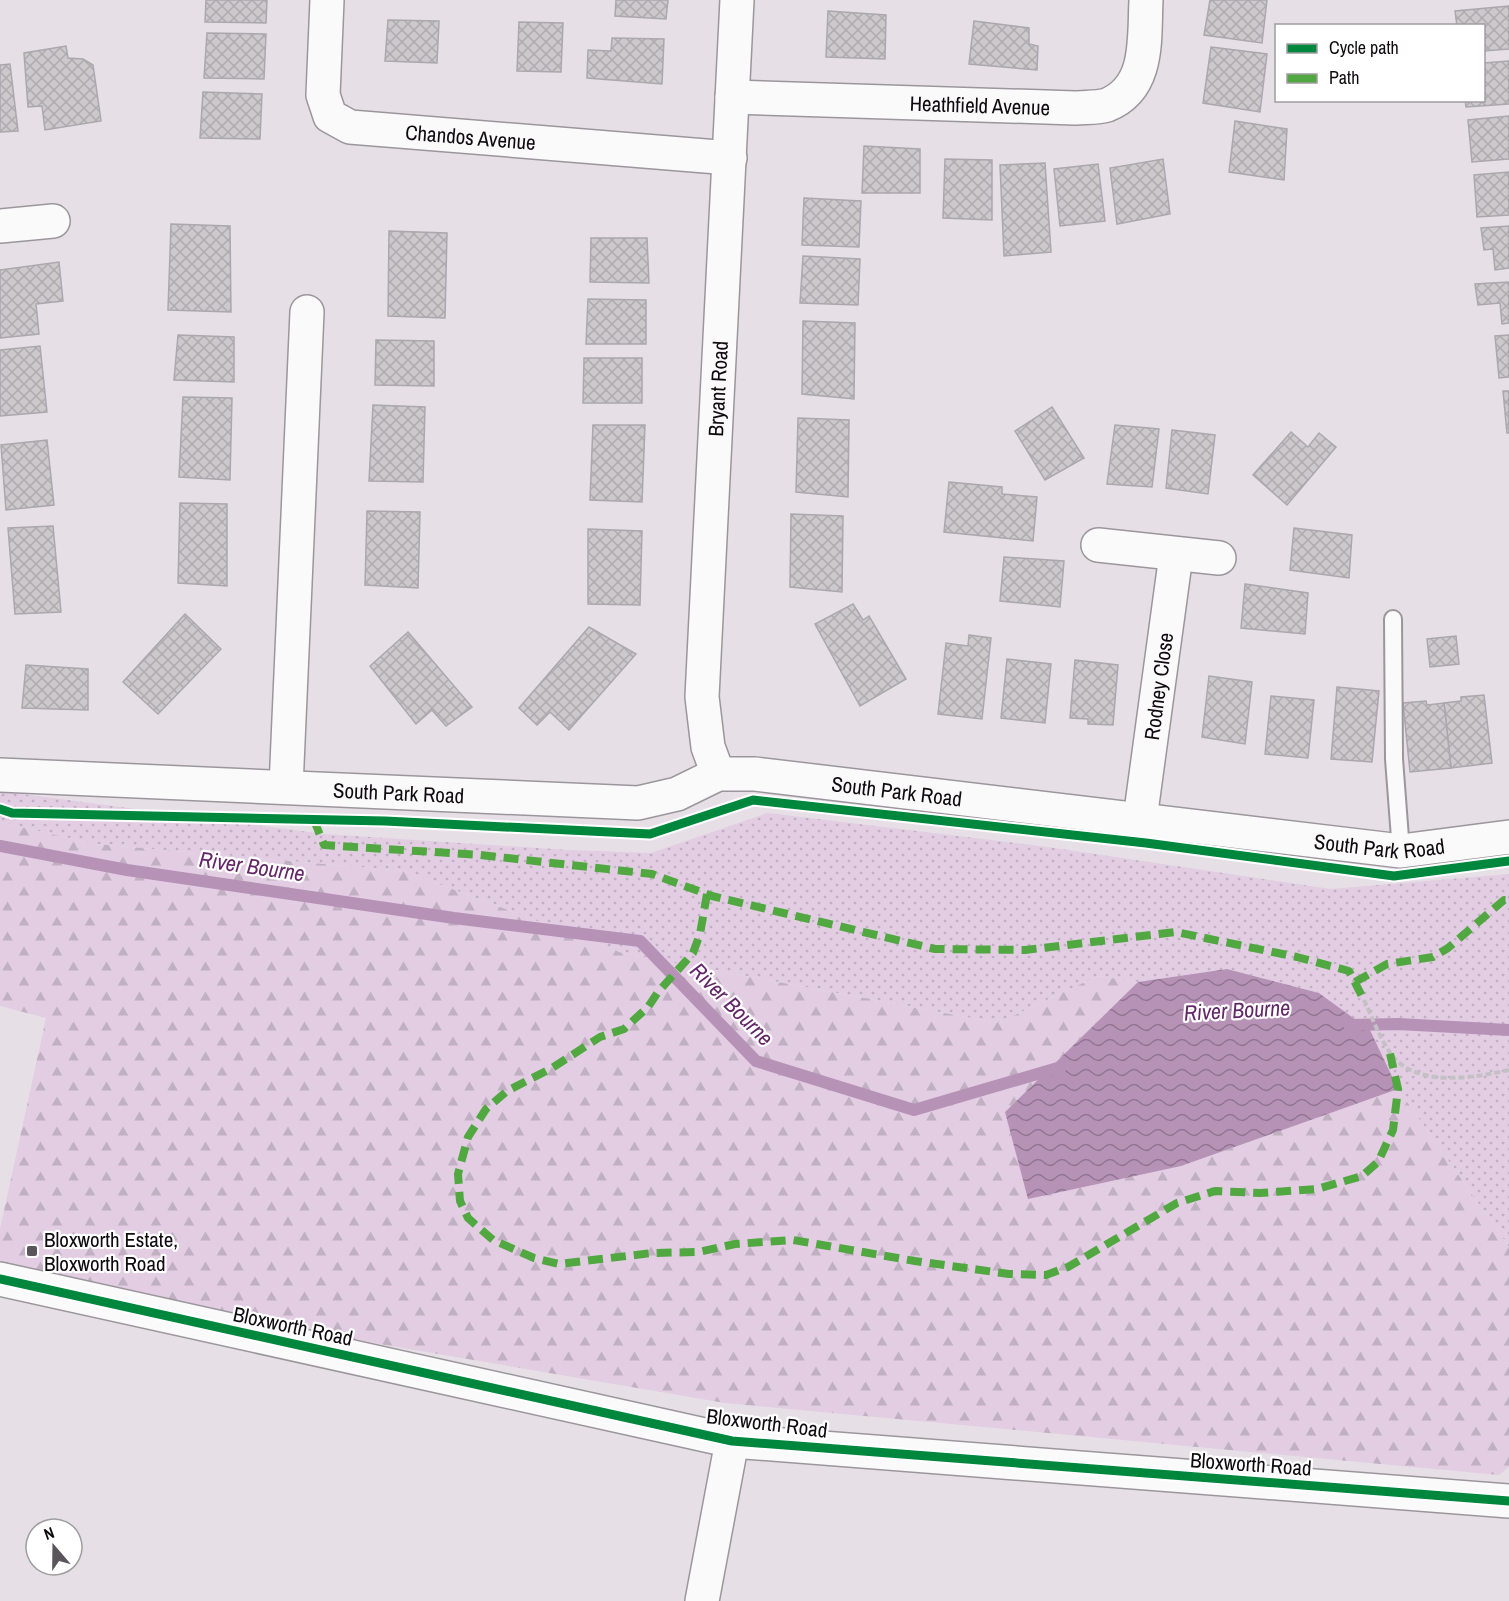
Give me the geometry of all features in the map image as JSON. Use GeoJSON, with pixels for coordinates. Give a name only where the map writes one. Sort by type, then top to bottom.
{"type":"FeatureCollection","features":[{"type":"Feature","properties":{"kind":"street","name":"Chandos Avenue"},"geometry":{"type":"LineString","coordinates":[[327,0],[323,95],[330,116],[350,127],[730,158]]}},
{"type":"Feature","properties":{"kind":"street","name":"Bryant Road"},"geometry":{"type":"LineString","coordinates":[[718,774],[708,747],[702,697],[737,0]]}},
{"type":"Feature","properties":{"kind":"street","name":"Heathfield Avenue"},"geometry":{"type":"LineString","coordinates":[[732,97],[1075,108],[1106,105],[1126,95],[1140,75],[1146,0]]}},
{"type":"Feature","properties":{"kind":"street"},"geometry":{"type":"LineString","coordinates":[[0,226],[53,221]]}},
{"type":"Feature","properties":{"kind":"street"},"geometry":{"type":"LineString","coordinates":[[286,788],[306,312]]}},
{"type":"Feature","properties":{"kind":"street"},"geometry":{"type":"LineString","coordinates":[[1098,545],[1219,558]]}},
{"type":"Feature","properties":{"kind":"street","name":"Rodney Close"},"geometry":{"type":"LineString","coordinates":[[1140,819],[1176,555]]}},
{"type":"Feature","properties":{"kind":"street","name":"South Park Road"},"geometry":{"type":"LineString","coordinates":[[0,775],[638,803],[677,794],[718,774],[755,774],[1401,851],[1509,837]]}},
{"type":"Feature","properties":{"kind":"street","name":"Bloxworth Road"},"geometry":{"type":"LineString","coordinates":[[0,1280],[732,1441],[1509,1501]]}},
{"type":"Feature","properties":{"kind":"street"},"geometry":{"type":"LineString","coordinates":[[702,1601],[732,1441]]}},
{"type":"Feature","properties":{"kind":"lane"},"geometry":{"type":"LineString","coordinates":[[1393,619],[1394,759],[1401,851]]}},
{"type":"Feature","properties":{"kind":"path"},"geometry":{"type":"LineString","coordinates":[[1364,1000],[1389,1049],[1410,1072],[1451,1078],[1509,1070]]}},
{"type":"Feature","properties":{"kind":"green space"},"geometry":{"type":"Polygon","coordinates":[[[0,791],[324,834],[569,850],[651,853],[768,813],[1048,847],[1331,889],[1509,874],[1509,1247],[1398,1089],[1370,1030],[1319,993],[1227,969],[1138,982],[1098,976],[998,1023],[622,953],[404,871],[95,844],[0,822],[0,791]]]}},
{"type":"Feature","properties":{"kind":"green space"},"geometry":{"type":"Polygon","coordinates":[[[0,822],[95,844],[404,871],[622,953],[998,1023],[1098,976],[1138,982],[1005,1112],[1181,1166],[1398,1089],[1509,1247],[1509,1467],[1499,1475],[725,1403],[0,1279],[0,1229],[46,1018],[0,1006],[0,822]]]}},
{"type":"Feature","properties":{"kind":"water"},"geometry":{"type":"Polygon","coordinates":[[[1227,969],[1319,993],[1370,1030],[1398,1089],[1181,1166],[1028,1199],[1005,1112],[1138,982],[1227,969]]]}},
{"type":"Feature","properties":{"kind":"building"},"geometry":{"type":"Polygon","coordinates":[[[206,0],[267,0],[266,23],[205,22],[206,0]]]}},
{"type":"Feature","properties":{"kind":"building"},"geometry":{"type":"Polygon","coordinates":[[[616,0],[668,0],[666,19],[615,16],[616,0]]]}},
{"type":"Feature","properties":{"kind":"building"},"geometry":{"type":"Polygon","coordinates":[[[1210,0],[1267,0],[1262,43],[1204,35],[1210,0]]]}},
{"type":"Feature","properties":{"kind":"building"},"geometry":{"type":"Polygon","coordinates":[[[1509,6],[1509,49],[1485,51],[1485,24],[1457,24],[1455,11],[1509,6]]]}},
{"type":"Feature","properties":{"kind":"building"},"geometry":{"type":"Polygon","coordinates":[[[828,11],[886,15],[885,59],[826,57],[828,11]]]}},
{"type":"Feature","properties":{"kind":"building"},"geometry":{"type":"Polygon","coordinates":[[[388,20],[439,21],[437,63],[385,61],[388,20]]]}},
{"type":"Feature","properties":{"kind":"building"},"geometry":{"type":"Polygon","coordinates":[[[974,21],[1029,28],[1029,44],[1038,46],[1037,70],[969,64],[974,21]]]}},
{"type":"Feature","properties":{"kind":"building"},"geometry":{"type":"Polygon","coordinates":[[[519,22],[563,23],[561,72],[517,71],[519,22]]]}},
{"type":"Feature","properties":{"kind":"building"},"geometry":{"type":"Polygon","coordinates":[[[207,33],[266,34],[264,79],[204,78],[207,33]]]}},
{"type":"Feature","properties":{"kind":"building"},"geometry":{"type":"Polygon","coordinates":[[[612,38],[664,39],[662,84],[587,78],[588,50],[611,51],[612,38]]]}},
{"type":"Feature","properties":{"kind":"building"},"geometry":{"type":"Polygon","coordinates":[[[66,46],[68,58],[83,59],[93,65],[101,121],[45,130],[42,106],[28,107],[24,53],[66,46]]]}},
{"type":"Feature","properties":{"kind":"building"},"geometry":{"type":"Polygon","coordinates":[[[1211,47],[1267,54],[1260,112],[1203,103],[1211,47]]]}},
{"type":"Feature","properties":{"kind":"building"},"geometry":{"type":"Polygon","coordinates":[[[1509,61],[1509,104],[1466,107],[1465,102],[1485,102],[1485,63],[1509,61]]]}},
{"type":"Feature","properties":{"kind":"building"},"geometry":{"type":"Polygon","coordinates":[[[10,64],[18,131],[0,132],[0,65],[10,64]]]}},
{"type":"Feature","properties":{"kind":"building"},"geometry":{"type":"Polygon","coordinates":[[[203,92],[262,94],[260,139],[200,138],[203,92]]]}},
{"type":"Feature","properties":{"kind":"building"},"geometry":{"type":"Polygon","coordinates":[[[1509,116],[1509,159],[1472,162],[1468,120],[1509,116]]]}},
{"type":"Feature","properties":{"kind":"building"},"geometry":{"type":"Polygon","coordinates":[[[1235,121],[1287,129],[1284,180],[1229,172],[1235,121]]]}},
{"type":"Feature","properties":{"kind":"building"},"geometry":{"type":"Polygon","coordinates":[[[864,146],[920,149],[920,193],[862,193],[864,146]]]}},
{"type":"Feature","properties":{"kind":"building"},"geometry":{"type":"Polygon","coordinates":[[[945,159],[992,160],[992,220],[943,218],[945,159]]]}},
{"type":"Feature","properties":{"kind":"building"},"geometry":{"type":"Polygon","coordinates":[[[1163,159],[1170,214],[1117,224],[1110,168],[1163,159]]]}},
{"type":"Feature","properties":{"kind":"building"},"geometry":{"type":"Polygon","coordinates":[[[1045,163],[1051,252],[1004,256],[1000,165],[1045,163]]]}},
{"type":"Feature","properties":{"kind":"building"},"geometry":{"type":"Polygon","coordinates":[[[1098,164],[1105,221],[1060,226],[1054,169],[1098,164]]]}},
{"type":"Feature","properties":{"kind":"building"},"geometry":{"type":"Polygon","coordinates":[[[1509,172],[1509,215],[1477,217],[1474,175],[1509,172]]]}},
{"type":"Feature","properties":{"kind":"building"},"geometry":{"type":"Polygon","coordinates":[[[804,198],[861,201],[859,247],[802,245],[804,198]]]}},
{"type":"Feature","properties":{"kind":"building"},"geometry":{"type":"Polygon","coordinates":[[[171,224],[230,226],[231,312],[168,310],[171,224]]]}},
{"type":"Feature","properties":{"kind":"building"},"geometry":{"type":"Polygon","coordinates":[[[1509,226],[1509,268],[1495,270],[1493,249],[1484,250],[1481,228],[1509,226]]]}},
{"type":"Feature","properties":{"kind":"building"},"geometry":{"type":"Polygon","coordinates":[[[389,231],[447,233],[445,318],[388,316],[389,231]]]}},
{"type":"Feature","properties":{"kind":"building"},"geometry":{"type":"Polygon","coordinates":[[[591,238],[647,238],[649,283],[590,282],[591,238]]]}},
{"type":"Feature","properties":{"kind":"building"},"geometry":{"type":"Polygon","coordinates":[[[803,256],[860,259],[858,305],[800,303],[803,256]]]}},
{"type":"Feature","properties":{"kind":"building"},"geometry":{"type":"Polygon","coordinates":[[[59,262],[63,301],[36,304],[39,334],[0,338],[0,270],[59,262]]]}},
{"type":"Feature","properties":{"kind":"building"},"geometry":{"type":"Polygon","coordinates":[[[1509,282],[1509,323],[1502,324],[1500,303],[1478,305],[1475,284],[1509,282]]]}},
{"type":"Feature","properties":{"kind":"building"},"geometry":{"type":"Polygon","coordinates":[[[588,299],[646,300],[646,344],[586,344],[588,299]]]}},
{"type":"Feature","properties":{"kind":"building"},"geometry":{"type":"Polygon","coordinates":[[[803,321],[855,323],[854,399],[802,394],[803,321]]]}},
{"type":"Feature","properties":{"kind":"building"},"geometry":{"type":"Polygon","coordinates":[[[178,335],[234,337],[234,382],[174,380],[178,335]]]}},
{"type":"Feature","properties":{"kind":"building"},"geometry":{"type":"Polygon","coordinates":[[[1509,335],[1509,377],[1499,378],[1495,336],[1509,335]]]}},
{"type":"Feature","properties":{"kind":"building"},"geometry":{"type":"Polygon","coordinates":[[[376,340],[434,341],[434,386],[375,385],[376,340]]]}},
{"type":"Feature","properties":{"kind":"building"},"geometry":{"type":"Polygon","coordinates":[[[40,346],[47,412],[0,416],[0,350],[40,346]]]}},
{"type":"Feature","properties":{"kind":"building"},"geometry":{"type":"Polygon","coordinates":[[[584,358],[642,358],[642,403],[583,403],[584,358]]]}},
{"type":"Feature","properties":{"kind":"building"},"geometry":{"type":"Polygon","coordinates":[[[1503,391],[1509,391],[1509,433],[1507,433],[1503,391]]]}},
{"type":"Feature","properties":{"kind":"building"},"geometry":{"type":"Polygon","coordinates":[[[183,397],[232,398],[230,480],[179,477],[183,397]]]}},
{"type":"Feature","properties":{"kind":"building"},"geometry":{"type":"Polygon","coordinates":[[[373,405],[425,407],[423,482],[369,481],[373,405]]]}},
{"type":"Feature","properties":{"kind":"building"},"geometry":{"type":"Polygon","coordinates":[[[1052,407],[1084,458],[1045,480],[1015,431],[1052,407]]]}},
{"type":"Feature","properties":{"kind":"building"},"geometry":{"type":"Polygon","coordinates":[[[798,418],[849,420],[848,497],[796,492],[798,418]]]}},
{"type":"Feature","properties":{"kind":"building"},"geometry":{"type":"Polygon","coordinates":[[[593,425],[645,425],[642,502],[590,500],[593,425]]]}},
{"type":"Feature","properties":{"kind":"building"},"geometry":{"type":"Polygon","coordinates":[[[1115,425],[1159,429],[1152,487],[1107,484],[1115,425]]]}},
{"type":"Feature","properties":{"kind":"building"},"geometry":{"type":"Polygon","coordinates":[[[1172,430],[1215,435],[1208,494],[1166,488],[1172,430]]]}},
{"type":"Feature","properties":{"kind":"building"},"geometry":{"type":"Polygon","coordinates":[[[1291,432],[1308,447],[1319,433],[1336,447],[1287,505],[1253,475],[1291,432]]]}},
{"type":"Feature","properties":{"kind":"building"},"geometry":{"type":"Polygon","coordinates":[[[47,440],[54,505],[6,510],[1,445],[47,440]]]}},
{"type":"Feature","properties":{"kind":"building"},"geometry":{"type":"Polygon","coordinates":[[[949,482],[1002,487],[1002,494],[1037,497],[1033,541],[944,532],[949,482]]]}},
{"type":"Feature","properties":{"kind":"building"},"geometry":{"type":"Polygon","coordinates":[[[180,503],[227,504],[227,586],[178,583],[180,503]]]}},
{"type":"Feature","properties":{"kind":"building"},"geometry":{"type":"Polygon","coordinates":[[[367,511],[420,512],[418,588],[365,585],[367,511]]]}},
{"type":"Feature","properties":{"kind":"building"},"geometry":{"type":"Polygon","coordinates":[[[791,514],[843,516],[842,592],[790,587],[791,514]]]}},
{"type":"Feature","properties":{"kind":"building"},"geometry":{"type":"Polygon","coordinates":[[[53,526],[61,612],[15,614],[8,528],[53,526]]]}},
{"type":"Feature","properties":{"kind":"building"},"geometry":{"type":"Polygon","coordinates":[[[1294,528],[1352,535],[1349,578],[1290,570],[1294,528]]]}},
{"type":"Feature","properties":{"kind":"building"},"geometry":{"type":"Polygon","coordinates":[[[588,529],[642,531],[640,605],[588,604],[588,529]]]}},
{"type":"Feature","properties":{"kind":"building"},"geometry":{"type":"Polygon","coordinates":[[[1004,557],[1064,561],[1060,607],[1000,601],[1004,557]]]}},
{"type":"Feature","properties":{"kind":"building"},"geometry":{"type":"Polygon","coordinates":[[[1245,584],[1308,593],[1305,634],[1241,628],[1245,584]]]}},
{"type":"Feature","properties":{"kind":"building"},"geometry":{"type":"Polygon","coordinates":[[[853,604],[863,620],[869,616],[906,679],[860,706],[815,624],[853,604]]]}},
{"type":"Feature","properties":{"kind":"building"},"geometry":{"type":"Polygon","coordinates":[[[185,614],[221,649],[158,714],[123,682],[185,614]]]}},
{"type":"Feature","properties":{"kind":"building"},"geometry":{"type":"Polygon","coordinates":[[[589,627],[636,654],[569,730],[550,712],[537,725],[519,708],[589,627]]]}},
{"type":"Feature","properties":{"kind":"building"},"geometry":{"type":"Polygon","coordinates":[[[408,632],[472,707],[446,726],[432,710],[416,724],[370,666],[408,632]]]}},
{"type":"Feature","properties":{"kind":"building"},"geometry":{"type":"Polygon","coordinates":[[[969,635],[991,638],[982,719],[938,714],[946,643],[968,646],[969,635]]]}},
{"type":"Feature","properties":{"kind":"building"},"geometry":{"type":"Polygon","coordinates":[[[1456,636],[1459,664],[1430,667],[1427,639],[1456,636]]]}},
{"type":"Feature","properties":{"kind":"building"},"geometry":{"type":"Polygon","coordinates":[[[1007,659],[1051,664],[1045,723],[1001,718],[1007,659]]]}},
{"type":"Feature","properties":{"kind":"building"},"geometry":{"type":"Polygon","coordinates":[[[1075,660],[1118,665],[1113,725],[1088,724],[1088,719],[1070,718],[1075,660]]]}},
{"type":"Feature","properties":{"kind":"building"},"geometry":{"type":"Polygon","coordinates":[[[26,665],[88,669],[88,710],[22,708],[26,665]]]}},
{"type":"Feature","properties":{"kind":"building"},"geometry":{"type":"Polygon","coordinates":[[[1209,676],[1252,682],[1245,744],[1202,737],[1209,676]]]}},
{"type":"Feature","properties":{"kind":"building"},"geometry":{"type":"Polygon","coordinates":[[[1337,687],[1379,691],[1372,762],[1331,759],[1337,687]]]}},
{"type":"Feature","properties":{"kind":"building"},"geometry":{"type":"Polygon","coordinates":[[[1484,695],[1492,763],[1451,768],[1444,703],[1461,701],[1461,697],[1484,695]]]}},
{"type":"Feature","properties":{"kind":"building"},"geometry":{"type":"Polygon","coordinates":[[[1271,696],[1314,700],[1308,758],[1265,754],[1271,696]]]}},
{"type":"Feature","properties":{"kind":"building"},"geometry":{"type":"Polygon","coordinates":[[[1426,701],[1427,705],[1444,703],[1451,768],[1410,772],[1403,703],[1426,701]]]}},
{"type":"Feature","properties":{"kind":"waterway","name":"River Bourne"},"geometry":{"type":"LineString","coordinates":[[0,846],[127,870],[454,918],[640,941],[756,1061],[914,1110],[1061,1067]]}},
{"type":"Feature","properties":{"kind":"waterway","name":"River Bourne"},"geometry":{"type":"LineString","coordinates":[[1349,1025],[1398,1024],[1509,1030]]}},
{"type":"Feature","properties":{"kind":"marked path"},"geometry":{"type":"LineString","coordinates":[[314,820],[324,845],[480,855],[652,874],[712,896],[935,949],[1025,950],[1176,932],[1297,957],[1349,971],[1364,1000]]}},
{"type":"Feature","properties":{"kind":"marked path"},"geometry":{"type":"LineString","coordinates":[[707,894],[700,934],[693,953],[658,992],[648,1007],[624,1029],[600,1037],[552,1068],[507,1091],[486,1109],[468,1137],[458,1174],[460,1201],[468,1218],[493,1240],[534,1258],[559,1264],[652,1253],[699,1252],[735,1244],[793,1240],[915,1261],[1009,1274],[1046,1275],[1068,1267],[1177,1203],[1215,1191],[1260,1193],[1317,1189],[1362,1176],[1378,1162],[1393,1130],[1398,1089],[1389,1049]]}},
{"type":"Feature","properties":{"kind":"marked path"},"geometry":{"type":"LineString","coordinates":[[1355,982],[1387,964],[1433,957],[1448,948],[1504,900],[1509,900]]}},
{"type":"Feature","properties":{"kind":"cycle path"},"geometry":{"type":"LineString","coordinates":[[0,809],[12,813],[385,821],[650,834],[753,800],[1146,843],[1394,876],[1509,861]]}},
{"type":"Feature","properties":{"kind":"cycle path"},"geometry":{"type":"LineString","coordinates":[[0,1279],[732,1441],[1509,1501]]}},
{"type":"Feature","properties":{"kind":"place","name":"Bloxworth Estate, Bloxworth Road"},"geometry":{"type":"Point","coordinates":[32,1251]}}]}
